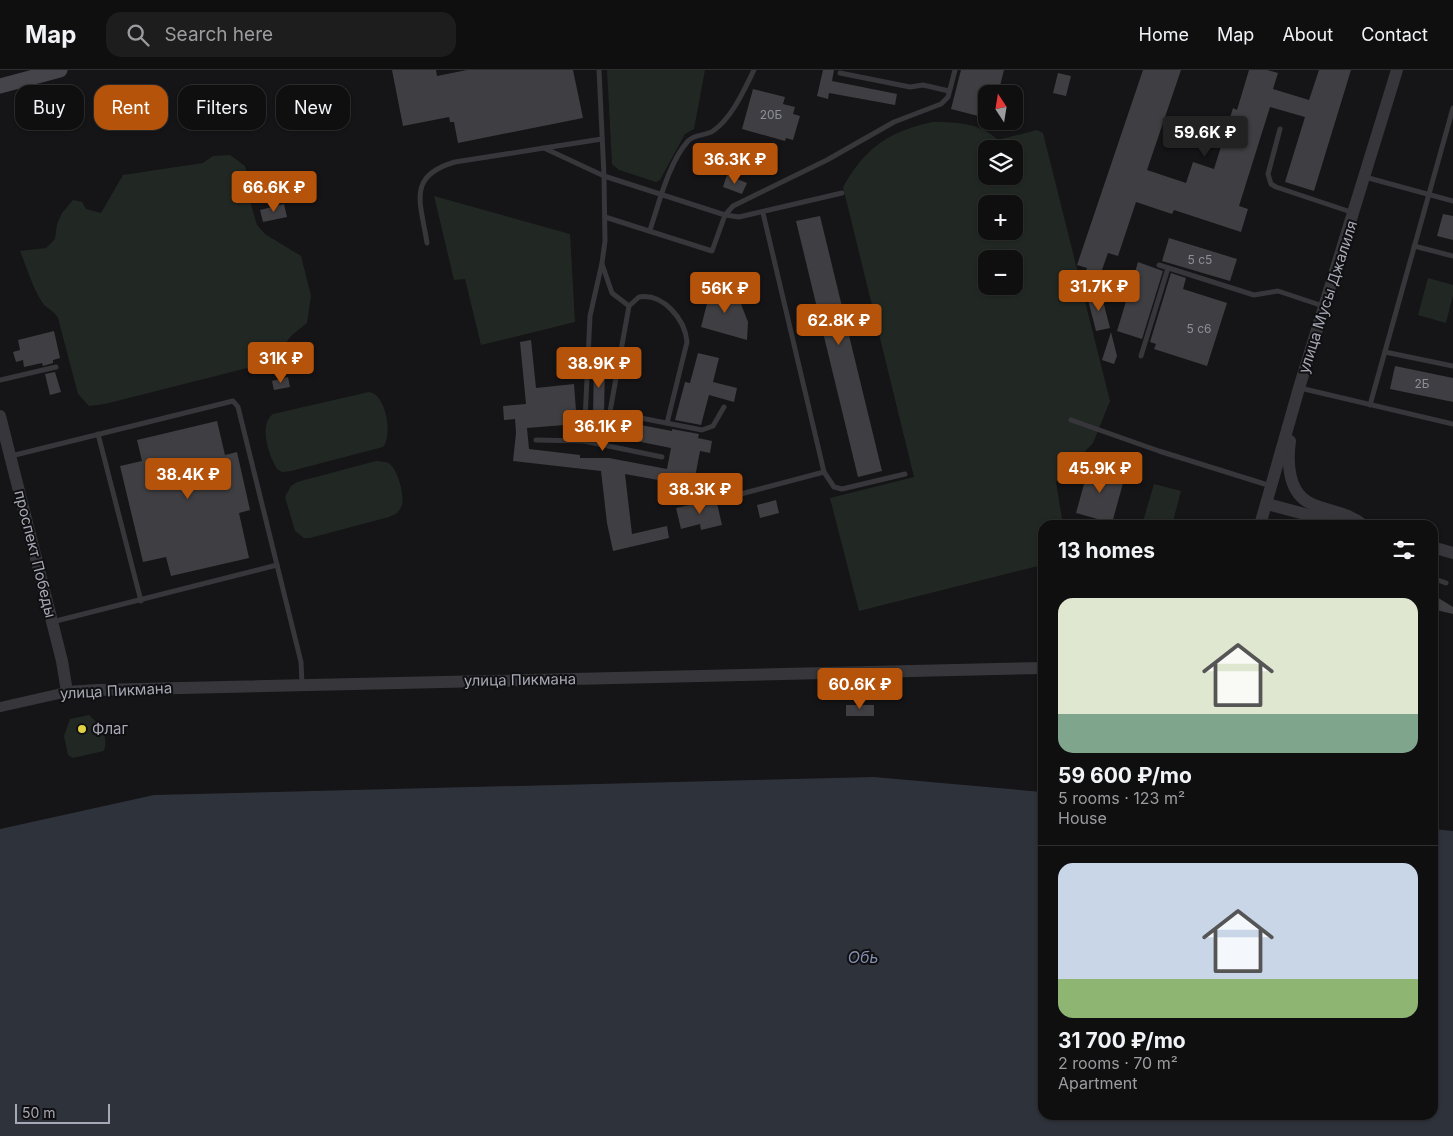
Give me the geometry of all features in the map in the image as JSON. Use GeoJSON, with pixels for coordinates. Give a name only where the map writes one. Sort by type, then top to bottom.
{"type":"FeatureCollection","features":[{"type":"Feature","properties":{"kind":"main road"},"geometry":{"type":"LineString","coordinates":[[0,86],[60,70]]}},
{"type":"Feature","properties":{"kind":"street","name":"улица Мусы Джалиля"},"geometry":{"type":"LineString","coordinates":[[1262,520],[1299,388],[1397,70]]}},
{"type":"Feature","properties":{"kind":"street"},"geometry":{"type":"LineString","coordinates":[[1291,415],[1288,459],[1290,477],[1297,492],[1310,504],[1352,516],[1357,520]]}},
{"type":"Feature","properties":{"kind":"street","name":"проспект Победы"},"geometry":{"type":"LineString","coordinates":[[0,416],[2,433],[10,456],[52,622],[67,692]]}},
{"type":"Feature","properties":{"kind":"street"},"geometry":{"type":"LineString","coordinates":[[1267,504],[1327,520]]}},
{"type":"Feature","properties":{"kind":"street"},"geometry":{"type":"LineString","coordinates":[[1438,549],[1453,553]]}},
{"type":"Feature","properties":{"kind":"street","name":"улица Пикмана"},"geometry":{"type":"LineString","coordinates":[[0,708],[67,692],[1038,668]]}},
{"type":"Feature","properties":{"kind":"lane"},"geometry":{"type":"LineString","coordinates":[[584,441],[590,316],[602,263],[605,216],[599,70]]}},
{"type":"Feature","properties":{"kind":"lane"},"geometry":{"type":"LineString","coordinates":[[650,230],[662,194],[685,145],[694,137],[710,133],[720,125],[740,96],[754,70]]}},
{"type":"Feature","properties":{"kind":"lane"},"geometry":{"type":"LineString","coordinates":[[605,216],[712,251],[725,215],[730,208],[827,160],[883,128],[940,104],[948,97],[955,70]]}},
{"type":"Feature","properties":{"kind":"lane"},"geometry":{"type":"LineString","coordinates":[[840,73],[910,87],[923,85],[949,91]]}},
{"type":"Feature","properties":{"kind":"lane"},"geometry":{"type":"LineString","coordinates":[[1370,405],[1453,108]]}},
{"type":"Feature","properties":{"kind":"lane"},"geometry":{"type":"LineString","coordinates":[[1280,129],[1268,174],[1271,184],[1354,213]]}},
{"type":"Feature","properties":{"kind":"lane"},"geometry":{"type":"LineString","coordinates":[[428,243],[421,189],[424,178],[432,171],[455,162],[602,139]]}},
{"type":"Feature","properties":{"kind":"lane"},"geometry":{"type":"LineString","coordinates":[[544,148],[604,176],[739,218],[842,193]]}},
{"type":"Feature","properties":{"kind":"lane"},"geometry":{"type":"LineString","coordinates":[[1365,177],[1453,201]]}},
{"type":"Feature","properties":{"kind":"lane"},"geometry":{"type":"LineString","coordinates":[[763,213],[824,472],[834,487],[842,489],[905,474]]}},
{"type":"Feature","properties":{"kind":"lane"},"geometry":{"type":"LineString","coordinates":[[1414,246],[1453,256]]}},
{"type":"Feature","properties":{"kind":"lane"},"geometry":{"type":"LineString","coordinates":[[602,263],[612,293],[629,306]]}},
{"type":"Feature","properties":{"kind":"lane"},"geometry":{"type":"LineString","coordinates":[[1158,265],[1254,295],[1278,291],[1324,306]]}},
{"type":"Feature","properties":{"kind":"lane"},"geometry":{"type":"LineString","coordinates":[[1141,356],[1168,268]]}},
{"type":"Feature","properties":{"kind":"lane"},"geometry":{"type":"LineString","coordinates":[[604,445],[629,306],[639,297],[653,297],[666,305],[684,328],[687,342],[667,423]]}},
{"type":"Feature","properties":{"kind":"lane"},"geometry":{"type":"LineString","coordinates":[[1385,352],[1453,366]]}},
{"type":"Feature","properties":{"kind":"lane"},"geometry":{"type":"LineString","coordinates":[[0,380],[56,367]]}},
{"type":"Feature","properties":{"kind":"lane"},"geometry":{"type":"LineString","coordinates":[[1299,388],[1453,424]]}},
{"type":"Feature","properties":{"kind":"lane"},"geometry":{"type":"LineString","coordinates":[[10,456],[233,401],[238,407],[301,662],[302,685]]}},
{"type":"Feature","properties":{"kind":"lane"},"geometry":{"type":"LineString","coordinates":[[610,412],[702,430],[713,426],[724,406]]}},
{"type":"Feature","properties":{"kind":"lane"},"geometry":{"type":"LineString","coordinates":[[1071,420],[1159,451],[1271,486]]}},
{"type":"Feature","properties":{"kind":"lane"},"geometry":{"type":"LineString","coordinates":[[584,423],[607,427]]}},
{"type":"Feature","properties":{"kind":"lane"},"geometry":{"type":"LineString","coordinates":[[98,434],[140,600]]}},
{"type":"Feature","properties":{"kind":"lane"},"geometry":{"type":"LineString","coordinates":[[536,440],[584,441],[662,457]]}},
{"type":"Feature","properties":{"kind":"lane"},"geometry":{"type":"LineString","coordinates":[[733,496],[824,472]]}},
{"type":"Feature","properties":{"kind":"lane"},"geometry":{"type":"LineString","coordinates":[[52,622],[277,565]]}},
{"type":"Feature","properties":{"kind":"lane"},"geometry":{"type":"LineString","coordinates":[[1438,580],[1446,583]]}},
{"type":"Feature","properties":{"kind":"shaded area"},"geometry":{"type":"Polygon","coordinates":[[[607,70],[705,70],[694,129],[685,134],[660,180],[656,182],[619,170],[612,164],[607,70]]]}},
{"type":"Feature","properties":{"kind":"shaded area"},"geometry":{"type":"Polygon","coordinates":[[[933,122],[950,122],[976,127],[978,130],[991,134],[998,140],[1037,130],[1043,133],[1110,401],[1093,443],[1056,482],[1062,520],[1038,520],[1038,566],[859,611],[830,498],[914,477],[843,187],[860,162],[880,143],[903,130],[933,122]]]}},
{"type":"Feature","properties":{"kind":"shaded area"},"geometry":{"type":"Polygon","coordinates":[[[230,155],[245,166],[248,179],[247,191],[257,225],[265,234],[301,256],[311,296],[307,323],[292,335],[277,354],[259,365],[105,404],[89,406],[78,394],[58,318],[38,296],[20,251],[46,248],[55,239],[57,224],[62,213],[73,200],[82,202],[86,209],[101,213],[123,175],[203,163],[213,156],[230,155]]]}},
{"type":"Feature","properties":{"kind":"shaded area"},"geometry":{"type":"Polygon","coordinates":[[[434,196],[570,234],[575,322],[481,345],[465,279],[454,280],[434,196]]]}},
{"type":"Feature","properties":{"kind":"shaded area"},"geometry":{"type":"Polygon","coordinates":[[[1428,278],[1453,285],[1453,295],[1446,323],[1418,315],[1428,278]]]}},
{"type":"Feature","properties":{"kind":"shaded area"},"geometry":{"type":"Polygon","coordinates":[[[369,392],[375,394],[384,407],[387,434],[383,447],[291,471],[282,472],[277,469],[266,441],[266,425],[273,414],[369,392]]]}},
{"type":"Feature","properties":{"kind":"shaded area"},"geometry":{"type":"Polygon","coordinates":[[[376,461],[386,462],[394,468],[401,485],[403,498],[398,512],[389,517],[310,538],[304,538],[295,531],[285,497],[291,486],[297,482],[376,461]]]}},
{"type":"Feature","properties":{"kind":"shaded area"},"geometry":{"type":"Polygon","coordinates":[[[1154,484],[1181,491],[1173,520],[1143,520],[1154,484]]]}},
{"type":"Feature","properties":{"kind":"shaded area"},"geometry":{"type":"Polygon","coordinates":[[[89,715],[102,731],[105,740],[104,751],[73,758],[68,755],[64,736],[70,719],[89,715]]]}},
{"type":"Feature","properties":{"kind":"water","name":"Обь"},"geometry":{"type":"Polygon","coordinates":[[[874,777],[1038,792],[1038,1120],[1438,1120],[1438,830],[1453,831],[1453,1136],[0,1136],[0,829],[154,795],[874,777]]]}},
{"type":"Feature","properties":{"kind":"building"},"geometry":{"type":"Polygon","coordinates":[[[392,70],[436,70],[437,76],[467,70],[573,70],[583,118],[458,143],[454,122],[450,122],[449,117],[403,126],[392,70]]]}},
{"type":"Feature","properties":{"kind":"building"},"geometry":{"type":"Polygon","coordinates":[[[823,70],[834,70],[832,81],[897,94],[895,105],[829,93],[828,99],[817,96],[823,70]]]}},
{"type":"Feature","properties":{"kind":"building"},"geometry":{"type":"Polygon","coordinates":[[[961,70],[1004,70],[1000,85],[978,85],[978,116],[951,109],[961,70]]]}},
{"type":"Feature","properties":{"kind":"building"},"geometry":{"type":"Polygon","coordinates":[[[1143,70],[1181,70],[1147,170],[1186,183],[1193,162],[1214,169],[1233,108],[1237,110],[1249,70],[1267,70],[1278,73],[1273,89],[1309,100],[1319,70],[1351,70],[1314,191],[1285,182],[1305,117],[1270,107],[1239,206],[1248,209],[1241,232],[1174,210],[1172,214],[1136,202],[1118,256],[1108,253],[1097,284],[1083,280],[1087,268],[1077,265],[1143,70]]]}},
{"type":"Feature","properties":{"kind":"building"},"geometry":{"type":"Polygon","coordinates":[[[1058,73],[1071,76],[1066,96],[1053,93],[1058,73]]]}},
{"type":"Feature","properties":{"kind":"building"},"geometry":{"type":"Polygon","coordinates":[[[753,89],[785,97],[783,104],[795,107],[793,114],[800,116],[793,140],[786,138],[785,141],[742,129],[753,89]]]}},
{"type":"Feature","properties":{"kind":"building"},"geometry":{"type":"Polygon","coordinates":[[[727,175],[747,183],[742,194],[723,187],[727,175]]]}},
{"type":"Feature","properties":{"kind":"building"},"geometry":{"type":"Polygon","coordinates":[[[284,204],[287,217],[263,222],[260,210],[284,204]]]}},
{"type":"Feature","properties":{"kind":"building"},"geometry":{"type":"Polygon","coordinates":[[[1443,214],[1453,216],[1453,240],[1437,236],[1443,214]]]}},
{"type":"Feature","properties":{"kind":"building"},"geometry":{"type":"Polygon","coordinates":[[[820,216],[882,471],[858,477],[796,221],[820,216]]]}},
{"type":"Feature","properties":{"kind":"building"},"geometry":{"type":"Polygon","coordinates":[[[1169,238],[1237,259],[1230,281],[1162,261],[1169,238]]]}},
{"type":"Feature","properties":{"kind":"building"},"geometry":{"type":"Polygon","coordinates":[[[1138,262],[1163,271],[1142,339],[1117,331],[1138,262]]]}},
{"type":"Feature","properties":{"kind":"building"},"geometry":{"type":"Polygon","coordinates":[[[1171,273],[1186,278],[1183,289],[1227,303],[1207,366],[1154,349],[1156,344],[1150,342],[1171,273]]]}},
{"type":"Feature","properties":{"kind":"building"},"geometry":{"type":"Polygon","coordinates":[[[712,284],[727,291],[741,304],[748,322],[747,340],[701,327],[712,284]]]}},
{"type":"Feature","properties":{"kind":"building"},"geometry":{"type":"Polygon","coordinates":[[[1101,293],[1110,328],[1096,331],[1087,296],[1101,293]]]}},
{"type":"Feature","properties":{"kind":"building"},"geometry":{"type":"Polygon","coordinates":[[[54,331],[60,358],[53,360],[53,363],[43,366],[42,363],[24,367],[23,360],[16,362],[13,352],[20,350],[18,340],[54,331]]]}},
{"type":"Feature","properties":{"kind":"building"},"geometry":{"type":"Polygon","coordinates":[[[1111,332],[1117,356],[1114,364],[1102,360],[1111,332]]]}},
{"type":"Feature","properties":{"kind":"building"},"geometry":{"type":"Polygon","coordinates":[[[531,340],[536,388],[574,384],[577,424],[527,428],[529,449],[580,455],[580,458],[609,458],[667,469],[671,448],[611,436],[614,420],[699,434],[698,438],[712,441],[710,453],[700,451],[692,493],[678,490],[680,484],[625,474],[632,534],[667,526],[669,538],[613,551],[607,523],[601,471],[513,461],[516,433],[515,419],[504,420],[503,406],[526,404],[520,342],[531,340]]]}},
{"type":"Feature","properties":{"kind":"building"},"geometry":{"type":"Polygon","coordinates":[[[698,353],[719,358],[713,382],[737,388],[734,402],[709,395],[701,425],[675,420],[685,382],[690,383],[698,353]]]}},
{"type":"Feature","properties":{"kind":"building"},"geometry":{"type":"Polygon","coordinates":[[[594,361],[605,361],[604,417],[593,417],[594,361]]]}},
{"type":"Feature","properties":{"kind":"building"},"geometry":{"type":"Polygon","coordinates":[[[1395,366],[1453,378],[1453,402],[1390,389],[1395,366]]]}},
{"type":"Feature","properties":{"kind":"building"},"geometry":{"type":"Polygon","coordinates":[[[55,372],[61,392],[50,395],[45,374],[55,372]]]}},
{"type":"Feature","properties":{"kind":"building"},"geometry":{"type":"Polygon","coordinates":[[[288,377],[290,387],[274,390],[272,381],[288,377]]]}},
{"type":"Feature","properties":{"kind":"building"},"geometry":{"type":"Polygon","coordinates":[[[217,421],[225,455],[237,452],[250,510],[239,513],[249,558],[171,576],[166,557],[143,562],[120,466],[142,461],[137,440],[217,421]]]}},
{"type":"Feature","properties":{"kind":"building"},"geometry":{"type":"Polygon","coordinates":[[[1089,466],[1125,476],[1113,520],[1101,520],[1076,513],[1089,466]]]}},
{"type":"Feature","properties":{"kind":"building"},"geometry":{"type":"Polygon","coordinates":[[[716,499],[722,525],[701,530],[700,524],[681,529],[676,508],[716,499]]]}},
{"type":"Feature","properties":{"kind":"building"},"geometry":{"type":"Polygon","coordinates":[[[776,500],[779,513],[760,518],[757,505],[776,500]]]}},
{"type":"Feature","properties":{"kind":"building"},"geometry":{"type":"Polygon","coordinates":[[[1438,598],[1453,607],[1453,614],[1438,610],[1438,598]]]}},
{"type":"Feature","properties":{"kind":"building"},"geometry":{"type":"Polygon","coordinates":[[[846,705],[874,705],[874,716],[846,716],[846,705]]]}},
{"type":"Feature","properties":{"kind":"place","name":"Флаг"},"geometry":{"type":"Point","coordinates":[82,729]}}]}
